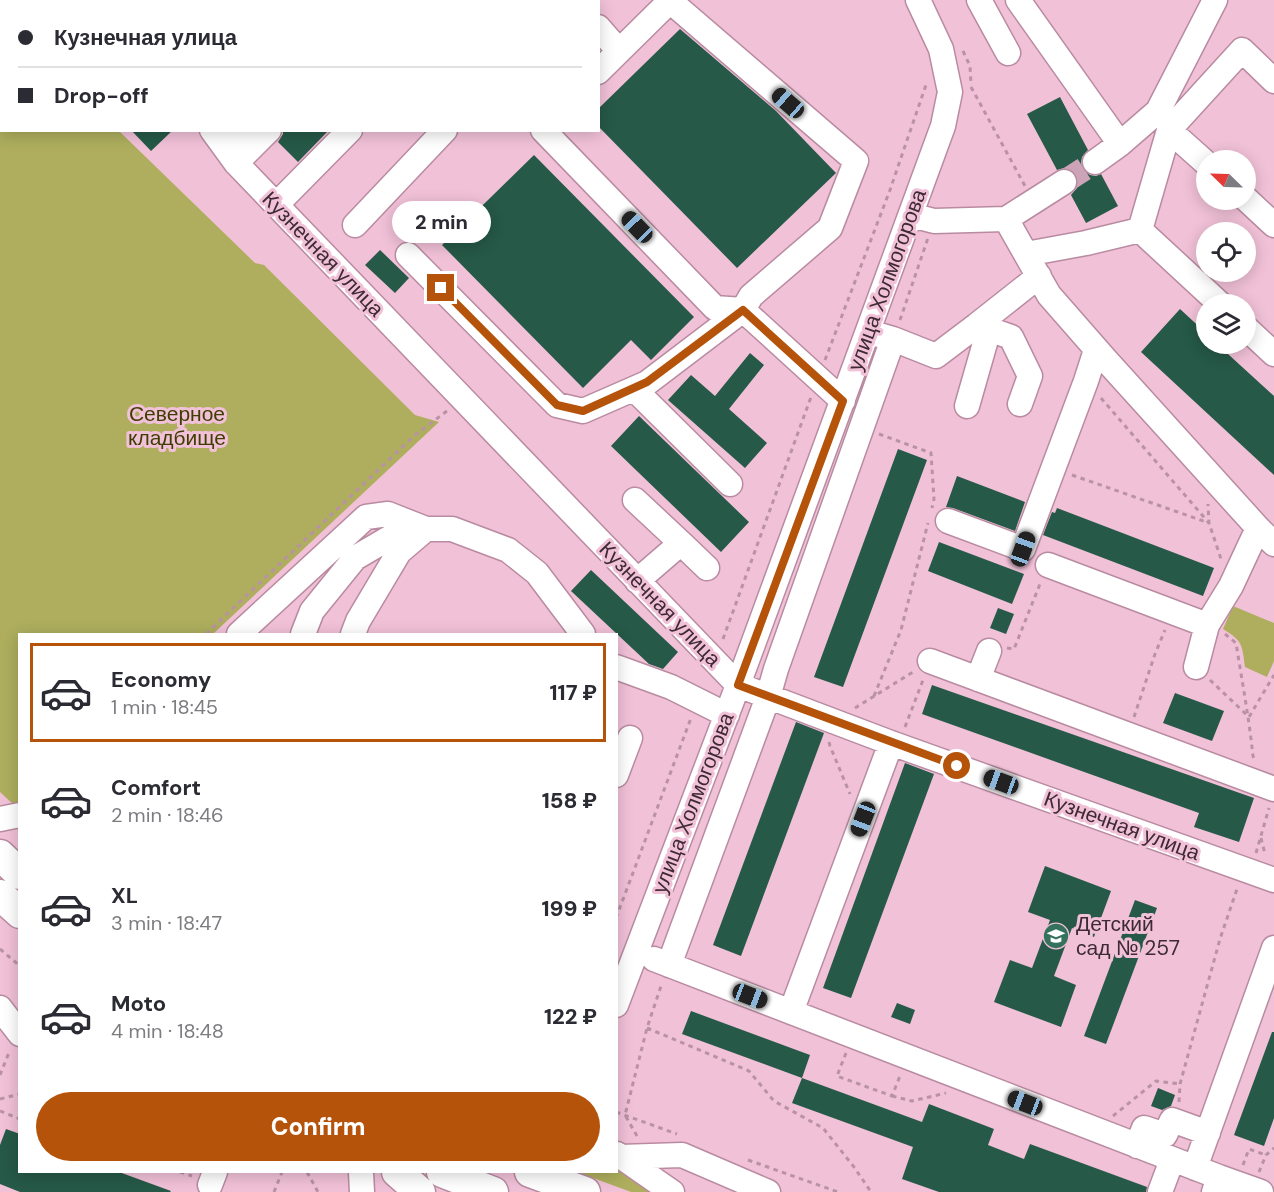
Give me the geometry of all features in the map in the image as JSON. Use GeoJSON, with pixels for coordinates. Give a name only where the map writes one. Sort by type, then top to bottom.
{"type":"FeatureCollection","features":[{"type":"Feature","properties":{"kind":"main road"},"geometry":{"type":"LineString","coordinates":[[0,855],[18,872]]}},
{"type":"Feature","properties":{"kind":"main road"},"geometry":{"type":"LineString","coordinates":[[0,895],[18,911]]}},
{"type":"Feature","properties":{"kind":"main road"},"geometry":{"type":"LineString","coordinates":[[398,1173],[420,1192]]}},
{"type":"Feature","properties":{"kind":"main road"},"geometry":{"type":"LineString","coordinates":[[445,1173],[493,1192]]}},
{"type":"Feature","properties":{"kind":"main road"},"geometry":{"type":"LineString","coordinates":[[546,1179],[585,1192]]}},
{"type":"Feature","properties":{"kind":"street"},"geometry":{"type":"LineString","coordinates":[[918,0],[961,89]]}},
{"type":"Feature","properties":{"kind":"street"},"geometry":{"type":"LineString","coordinates":[[979,0],[1008,53]]}},
{"type":"Feature","properties":{"kind":"street"},"geometry":{"type":"LineString","coordinates":[[1018,0],[1120,144]]}},
{"type":"Feature","properties":{"kind":"street"},"geometry":{"type":"LineString","coordinates":[[1095,162],[1158,111],[1215,0]]}},
{"type":"Feature","properties":{"kind":"street"},"geometry":{"type":"LineString","coordinates":[[408,255],[557,405],[583,411],[647,382],[743,310],[751,296],[830,228],[856,161],[670,2],[600,70]]}},
{"type":"Feature","properties":{"kind":"street"},"geometry":{"type":"LineString","coordinates":[[600,29],[620,51]]}},
{"type":"Feature","properties":{"kind":"street"},"geometry":{"type":"LineString","coordinates":[[1140,230],[1169,130],[1242,50],[1274,81]]}},
{"type":"Feature","properties":{"kind":"street","name":"улица Холмогорова"},"geometry":{"type":"LineString","coordinates":[[618,1000],[727,715],[943,126],[961,89]]}},
{"type":"Feature","properties":{"kind":"street"},"geometry":{"type":"LineString","coordinates":[[1169,130],[1196,154]]}},
{"type":"Feature","properties":{"kind":"street","name":"Кузнечная улица"},"geometry":{"type":"LineString","coordinates":[[213,132],[236,163],[738,685],[828,719],[898,736],[1274,880]]}},
{"type":"Feature","properties":{"kind":"street"},"geometry":{"type":"LineString","coordinates":[[236,163],[240,132]]}},
{"type":"Feature","properties":{"kind":"street"},"geometry":{"type":"LineString","coordinates":[[236,163],[266,132]]}},
{"type":"Feature","properties":{"kind":"street"},"geometry":{"type":"LineString","coordinates":[[276,205],[348,132]]}},
{"type":"Feature","properties":{"kind":"street"},"geometry":{"type":"LineString","coordinates":[[356,225],[443,132]]}},
{"type":"Feature","properties":{"kind":"street"},"geometry":{"type":"LineString","coordinates":[[545,132],[715,308],[743,310],[843,401]]}},
{"type":"Feature","properties":{"kind":"street"},"geometry":{"type":"LineString","coordinates":[[911,215],[934,220],[1006,219],[1064,182]]}},
{"type":"Feature","properties":{"kind":"street"},"geometry":{"type":"LineString","coordinates":[[1256,208],[1274,225]]}},
{"type":"Feature","properties":{"kind":"street"},"geometry":{"type":"LineString","coordinates":[[1006,219],[1049,294],[1096,350],[1266,536],[1207,625],[1196,667]]}},
{"type":"Feature","properties":{"kind":"street"},"geometry":{"type":"LineString","coordinates":[[1026,254],[1140,230]]}},
{"type":"Feature","properties":{"kind":"street"},"geometry":{"type":"LineString","coordinates":[[1140,230],[1209,294]]}},
{"type":"Feature","properties":{"kind":"street"},"geometry":{"type":"LineString","coordinates":[[869,332],[936,356],[983,327],[1039,276]]}},
{"type":"Feature","properties":{"kind":"street"},"geometry":{"type":"LineString","coordinates":[[983,327],[1011,337],[1030,376],[1020,404]]}},
{"type":"Feature","properties":{"kind":"street"},"geometry":{"type":"LineString","coordinates":[[967,406],[983,327]]}},
{"type":"Feature","properties":{"kind":"street"},"geometry":{"type":"LineString","coordinates":[[1256,337],[1274,354]]}},
{"type":"Feature","properties":{"kind":"street"},"geometry":{"type":"LineString","coordinates":[[669,964],[768,697],[893,339]]}},
{"type":"Feature","properties":{"kind":"street"},"geometry":{"type":"LineString","coordinates":[[936,517],[1023,549],[1096,350]]}},
{"type":"Feature","properties":{"kind":"street"},"geometry":{"type":"LineString","coordinates":[[634,388],[730,484]]}},
{"type":"Feature","properties":{"kind":"street"},"geometry":{"type":"LineString","coordinates":[[635,500],[708,568]]}},
{"type":"Feature","properties":{"kind":"street"},"geometry":{"type":"LineString","coordinates":[[240,633],[366,517],[388,514],[426,529]]}},
{"type":"Feature","properties":{"kind":"street"},"geometry":{"type":"LineString","coordinates":[[353,633],[358,621],[399,552],[426,529]]}},
{"type":"Feature","properties":{"kind":"street"},"geometry":{"type":"LineString","coordinates":[[303,633],[312,611],[354,558],[396,534],[426,529],[452,529],[508,550],[537,573],[582,633]]}},
{"type":"Feature","properties":{"kind":"street"},"geometry":{"type":"LineString","coordinates":[[637,581],[681,543]]}},
{"type":"Feature","properties":{"kind":"street"},"geometry":{"type":"LineString","coordinates":[[1048,565],[1207,625]]}},
{"type":"Feature","properties":{"kind":"street"},"geometry":{"type":"LineString","coordinates":[[978,679],[989,651]]}},
{"type":"Feature","properties":{"kind":"street"},"geometry":{"type":"LineString","coordinates":[[930,661],[1270,788]]}},
{"type":"Feature","properties":{"kind":"street"},"geometry":{"type":"LineString","coordinates":[[618,668],[671,687],[727,715]]}},
{"type":"Feature","properties":{"kind":"street"},"geometry":{"type":"LineString","coordinates":[[791,1012],[863,819],[898,736]]}},
{"type":"Feature","properties":{"kind":"street"},"geometry":{"type":"LineString","coordinates":[[618,770],[630,738]]}},
{"type":"Feature","properties":{"kind":"street"},"geometry":{"type":"LineString","coordinates":[[0,819],[18,815]]}},
{"type":"Feature","properties":{"kind":"street"},"geometry":{"type":"LineString","coordinates":[[1195,1168],[1274,948]]}},
{"type":"Feature","properties":{"kind":"street"},"geometry":{"type":"LineString","coordinates":[[636,953],[1195,1168],[1236,1187]]}},
{"type":"Feature","properties":{"kind":"street"},"geometry":{"type":"LineString","coordinates":[[1,1011],[18,1032]]}},
{"type":"Feature","properties":{"kind":"street"},"geometry":{"type":"LineString","coordinates":[[1137,1146],[1144,1128],[1165,1135],[1172,1120],[1208,1133]]}},
{"type":"Feature","properties":{"kind":"street"},"geometry":{"type":"LineString","coordinates":[[618,1155],[672,1192]]}},
{"type":"Feature","properties":{"kind":"street"},"geometry":{"type":"LineString","coordinates":[[618,1155],[682,1155],[768,1192]]}},
{"type":"Feature","properties":{"kind":"street"},"geometry":{"type":"LineString","coordinates":[[1161,1192],[1172,1160]]}},
{"type":"Feature","properties":{"kind":"street"},"geometry":{"type":"LineString","coordinates":[[361,1173],[362,1192]]}},
{"type":"Feature","properties":{"kind":"path"},"geometry":{"type":"LineString","coordinates":[[714,661],[890,190],[927,82]]}},
{"type":"Feature","properties":{"kind":"path"},"geometry":{"type":"LineString","coordinates":[[961,89],[1033,202]]}},
{"type":"Feature","properties":{"kind":"path"},"geometry":{"type":"LineString","coordinates":[[1086,381],[1209,523],[1231,586]]}},
{"type":"Feature","properties":{"kind":"path"},"geometry":{"type":"LineString","coordinates":[[207,633],[415,435],[462,398]]}},
{"type":"Feature","properties":{"kind":"path"},"geometry":{"type":"LineString","coordinates":[[862,427],[931,453],[936,517],[901,630],[874,696]]}},
{"type":"Feature","properties":{"kind":"path"},"geometry":{"type":"LineString","coordinates":[[1065,472],[1209,523]]}},
{"type":"Feature","properties":{"kind":"path"},"geometry":{"type":"LineString","coordinates":[[989,651],[993,645],[1014,649],[1048,565]]}},
{"type":"Feature","properties":{"kind":"path"},"geometry":{"type":"LineString","coordinates":[[1128,735],[1155,654],[1172,612]]}},
{"type":"Feature","properties":{"kind":"path"},"geometry":{"type":"LineString","coordinates":[[1177,1122],[1180,1084],[1220,939],[1244,869],[1254,860],[1272,797],[1270,788],[1253,756],[1249,717],[1236,643],[1227,635],[1207,625]]}},
{"type":"Feature","properties":{"kind":"path"},"geometry":{"type":"LineString","coordinates":[[852,710],[930,661]]}},
{"type":"Feature","properties":{"kind":"path"},"geometry":{"type":"LineString","coordinates":[[898,736],[930,661]]}},
{"type":"Feature","properties":{"kind":"path"},"geometry":{"type":"LineString","coordinates":[[1196,667],[1249,717]]}},
{"type":"Feature","properties":{"kind":"path"},"geometry":{"type":"LineString","coordinates":[[1249,717],[1274,675]]}},
{"type":"Feature","properties":{"kind":"path"},"geometry":{"type":"LineString","coordinates":[[618,913],[698,700]]}},
{"type":"Feature","properties":{"kind":"path"},"geometry":{"type":"LineString","coordinates":[[828,719],[830,746],[842,777],[863,819]]}},
{"type":"Feature","properties":{"kind":"path"},"geometry":{"type":"LineString","coordinates":[[0,949],[18,964]]}},
{"type":"Feature","properties":{"kind":"path"},"geometry":{"type":"LineString","coordinates":[[625,1115],[647,1028],[669,964]]}},
{"type":"Feature","properties":{"kind":"path"},"geometry":{"type":"LineString","coordinates":[[647,1028],[749,1071],[774,1101],[823,1128],[871,1192]]}},
{"type":"Feature","properties":{"kind":"path"},"geometry":{"type":"LineString","coordinates":[[853,1036],[837,1076],[912,1101],[948,1093],[958,1077]]}},
{"type":"Feature","properties":{"kind":"path"},"geometry":{"type":"LineString","coordinates":[[892,1096],[906,1056]]}},
{"type":"Feature","properties":{"kind":"path"},"geometry":{"type":"LineString","coordinates":[[1109,1120],[1156,1082],[1180,1084]]}},
{"type":"Feature","properties":{"kind":"path"},"geometry":{"type":"LineString","coordinates":[[0,1098],[18,1094]]}},
{"type":"Feature","properties":{"kind":"path"},"geometry":{"type":"LineString","coordinates":[[0,1111],[18,1117]]}},
{"type":"Feature","properties":{"kind":"path"},"geometry":{"type":"LineString","coordinates":[[1236,1187],[1274,1148]]}},
{"type":"Feature","properties":{"kind":"path"},"geometry":{"type":"LineString","coordinates":[[1236,1187],[1249,1149],[1266,1155]]}},
{"type":"Feature","properties":{"kind":"path"},"geometry":{"type":"LineString","coordinates":[[184,1173],[207,1178]]}},
{"type":"Feature","properties":{"kind":"path"},"geometry":{"type":"LineString","coordinates":[[274,1192],[282,1173]]}},
{"type":"Feature","properties":{"kind":"path"},"geometry":{"type":"LineString","coordinates":[[308,1173],[318,1192]]}},
{"type":"Feature","properties":{"kind":"green space","name":"Северное кладбище"},"geometry":{"type":"Polygon","coordinates":[[[0,132],[120,132],[255,263],[264,265],[415,415],[439,422],[214,633],[18,633],[18,805],[15,806],[0,792],[0,132]]]}},
{"type":"Feature","properties":{"kind":"green space"},"geometry":{"type":"Polygon","coordinates":[[[1233,606],[1274,623],[1274,661],[1267,677],[1245,667],[1238,640],[1223,629],[1233,606]]]}},
{"type":"Feature","properties":{"kind":"green space"},"geometry":{"type":"Polygon","coordinates":[[[618,1171],[650,1192],[631,1192],[581,1173],[618,1173],[618,1171]]]}},
{"type":"Feature","properties":{"kind":"building"},"geometry":{"type":"Polygon","coordinates":[[[680,29],[776,111],[836,173],[737,268],[600,128],[600,107],[680,29]]]}},
{"type":"Feature","properties":{"kind":"building"},"geometry":{"type":"Polygon","coordinates":[[[1060,97],[1088,150],[1082,157],[1083,170],[1090,175],[1101,174],[1118,206],[1086,223],[1071,195],[1077,188],[1076,175],[1070,169],[1057,170],[1027,114],[1060,97]]]}},
{"type":"Feature","properties":{"kind":"building"},"geometry":{"type":"Polygon","coordinates":[[[133,132],[171,132],[151,151],[133,132]]]}},
{"type":"Feature","properties":{"kind":"building"},"geometry":{"type":"Polygon","coordinates":[[[283,132],[327,132],[298,162],[278,142],[283,132]]]}},
{"type":"Feature","properties":{"kind":"building"},"geometry":{"type":"Polygon","coordinates":[[[534,155],[694,317],[651,360],[631,340],[583,388],[442,245],[534,155]]]}},
{"type":"Feature","properties":{"kind":"building"},"geometry":{"type":"Polygon","coordinates":[[[380,250],[409,278],[395,293],[365,265],[380,250]]]}},
{"type":"Feature","properties":{"kind":"building"},"geometry":{"type":"Polygon","coordinates":[[[1180,309],[1196,324],[1196,354],[1228,354],[1274,396],[1274,475],[1141,352],[1180,309]]]}},
{"type":"Feature","properties":{"kind":"building"},"geometry":{"type":"Polygon","coordinates":[[[750,353],[764,365],[729,409],[767,443],[745,468],[668,400],[691,375],[715,396],[750,353]]]}},
{"type":"Feature","properties":{"kind":"building"},"geometry":{"type":"Polygon","coordinates":[[[639,416],[749,522],[721,552],[611,446],[639,416]]]}},
{"type":"Feature","properties":{"kind":"building"},"geometry":{"type":"Polygon","coordinates":[[[898,449],[927,460],[843,687],[814,677],[898,449]]]}},
{"type":"Feature","properties":{"kind":"building"},"geometry":{"type":"Polygon","coordinates":[[[957,476],[1025,502],[1015,531],[946,507],[957,476]]]}},
{"type":"Feature","properties":{"kind":"building"},"geometry":{"type":"Polygon","coordinates":[[[1057,508],[1214,568],[1203,596],[1043,535],[1052,512],[1055,513],[1057,508]]]}},
{"type":"Feature","properties":{"kind":"building"},"geometry":{"type":"Polygon","coordinates":[[[939,542],[1024,574],[1012,604],[928,571],[939,542]]]}},
{"type":"Feature","properties":{"kind":"building"},"geometry":{"type":"Polygon","coordinates":[[[591,570],[678,652],[663,669],[649,664],[571,591],[591,570]]]}},
{"type":"Feature","properties":{"kind":"building"},"geometry":{"type":"Polygon","coordinates":[[[998,608],[1014,614],[1006,634],[990,628],[998,608]]]}},
{"type":"Feature","properties":{"kind":"building"},"geometry":{"type":"Polygon","coordinates":[[[932,685],[1254,798],[1239,842],[1194,827],[1199,813],[922,714],[932,685]]]}},
{"type":"Feature","properties":{"kind":"building"},"geometry":{"type":"Polygon","coordinates":[[[1175,693],[1224,711],[1212,741],[1163,723],[1175,693]]]}},
{"type":"Feature","properties":{"kind":"building"},"geometry":{"type":"Polygon","coordinates":[[[796,722],[824,733],[741,956],[713,945],[796,722]]]}},
{"type":"Feature","properties":{"kind":"building"},"geometry":{"type":"Polygon","coordinates":[[[905,763],[934,774],[851,998],[823,988],[905,763]]]}},
{"type":"Feature","properties":{"kind":"building"},"geometry":{"type":"Polygon","coordinates":[[[1045,866],[1111,891],[1094,937],[1072,928],[1054,976],[1076,985],[1061,1027],[994,1002],[1010,960],[1032,968],[1050,920],[1028,912],[1045,866]]]}},
{"type":"Feature","properties":{"kind":"building"},"geometry":{"type":"Polygon","coordinates":[[[1135,900],[1157,908],[1106,1044],[1084,1036],[1135,900]]]}},
{"type":"Feature","properties":{"kind":"building"},"geometry":{"type":"Polygon","coordinates":[[[897,1003],[915,1010],[910,1024],[891,1017],[897,1003]]]}},
{"type":"Feature","properties":{"kind":"building"},"geometry":{"type":"Polygon","coordinates":[[[691,1011],[810,1055],[802,1078],[682,1034],[691,1011]]]}},
{"type":"Feature","properties":{"kind":"building"},"geometry":{"type":"Polygon","coordinates":[[[1272,1032],[1274,1032],[1274,1118],[1264,1146],[1234,1135],[1272,1032]]]}},
{"type":"Feature","properties":{"kind":"building"},"geometry":{"type":"Polygon","coordinates":[[[802,1078],[922,1122],[929,1104],[994,1129],[988,1145],[1024,1159],[1030,1144],[1147,1187],[1146,1192],[939,1192],[902,1179],[913,1147],[792,1103],[802,1078]]]}},
{"type":"Feature","properties":{"kind":"building"},"geometry":{"type":"Polygon","coordinates":[[[1158,1088],[1175,1095],[1171,1106],[1162,1110],[1151,1106],[1158,1088]]]}},
{"type":"Feature","properties":{"kind":"building"},"geometry":{"type":"Polygon","coordinates":[[[6,1129],[18,1133],[18,1173],[122,1173],[171,1191],[20,1192],[0,1184],[0,1145],[6,1129]]]}},
{"type":"Feature","properties":{"kind":"tunnel"},"geometry":{"type":"LineString","coordinates":[[1064,182],[1095,162]]}},
{"type":"Feature","properties":{"kind":"place","name":"Детский сад № 257"},"geometry":{"type":"Point","coordinates":[1056,936]}},
{"type":"Feature","properties":{"kind":"route"},"geometry":{"type":"LineString","coordinates":[[441,288],[557,405],[583,411],[647,382],[743,310],[843,401],[738,685],[957,766]]}}]}
